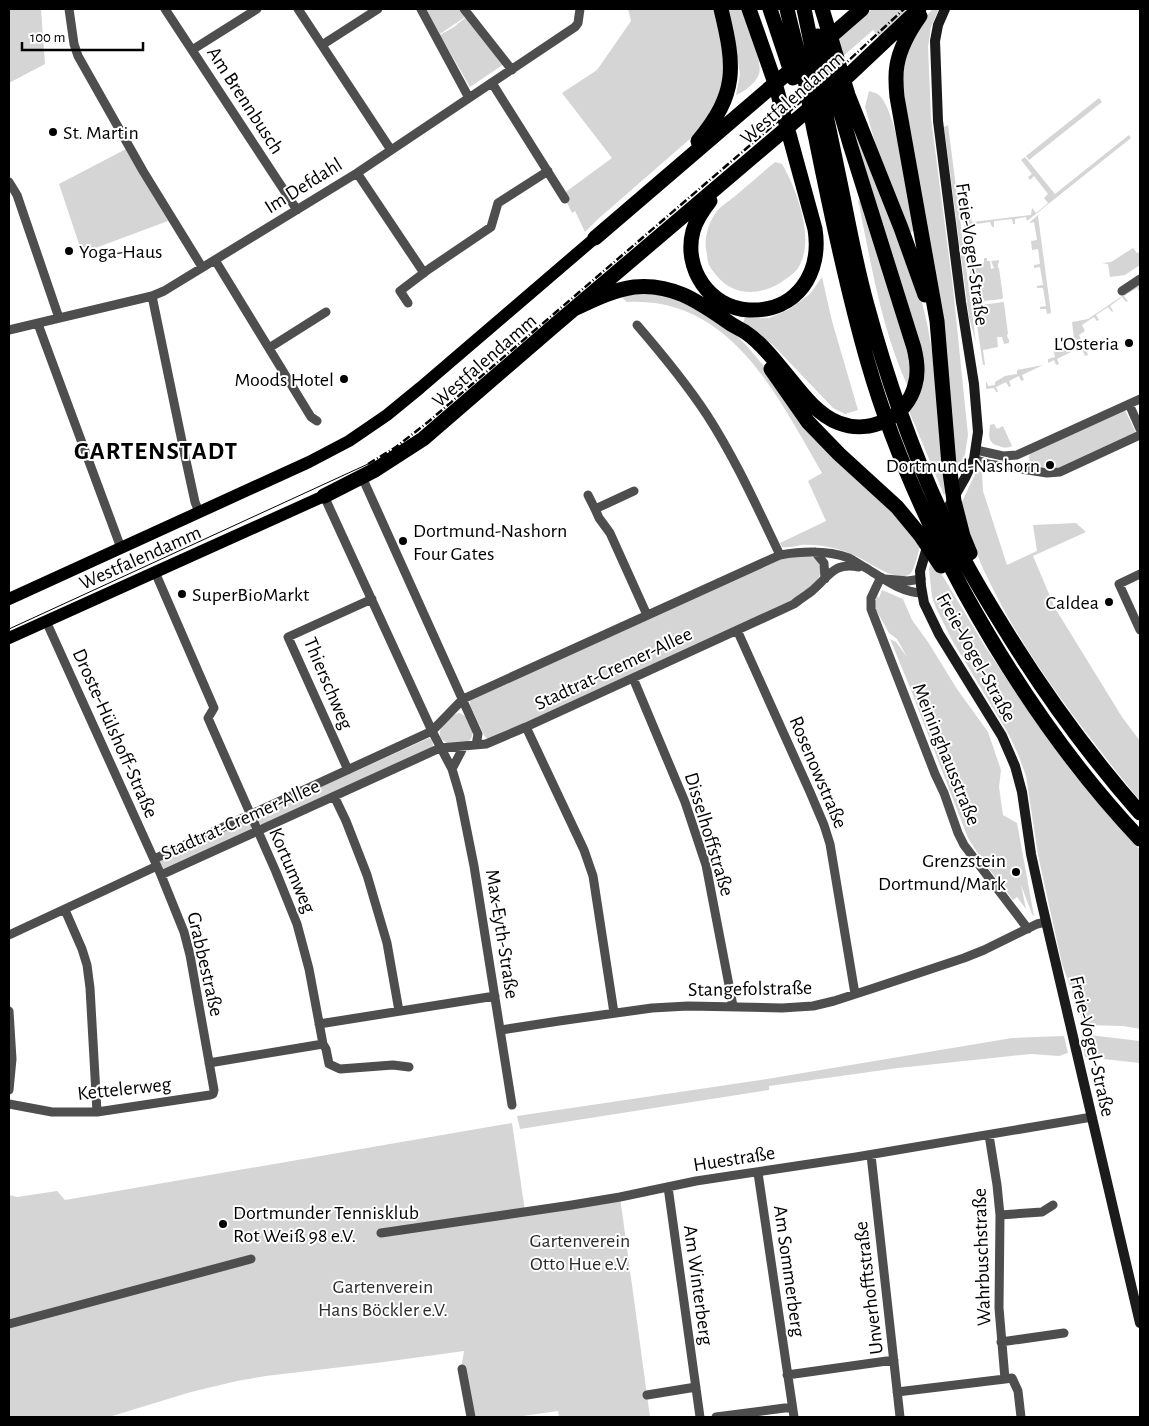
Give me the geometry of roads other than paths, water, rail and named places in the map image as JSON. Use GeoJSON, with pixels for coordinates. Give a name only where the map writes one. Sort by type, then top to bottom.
{"type":"FeatureCollection","features":[{"type":"Feature","properties":{"kind":"highway"},"geometry":{"type":"LineString","coordinates":[[689,158],[720,109],[729,84],[731,59],[721,9]]}},
{"type":"Feature","properties":{"kind":"highway"},"geometry":{"type":"LineString","coordinates":[[724,182],[699,216],[693,230],[691,252],[695,273],[709,293],[720,301],[734,307],[760,310],[783,302],[792,297],[809,277],[814,264],[817,242],[815,228],[775,83],[749,9]]}},
{"type":"Feature","properties":{"kind":"highway"},"geometry":{"type":"LineString","coordinates":[[770,9],[796,86],[809,144],[822,172]]}},
{"type":"Feature","properties":{"kind":"highway"},"geometry":{"type":"LineString","coordinates":[[787,9],[808,93],[837,244],[863,344],[887,420],[919,500],[947,560],[994,646],[1030,703],[1105,799],[1140,839]]}},
{"type":"Feature","properties":{"kind":"highway"},"geometry":{"type":"LineString","coordinates":[[804,9],[866,304],[893,392],[923,472],[955,542],[978,586],[1004,629],[1056,708],[1094,759],[1140,813]]}},
{"type":"Feature","properties":{"kind":"highway"},"geometry":{"type":"LineString","coordinates":[[574,309],[620,290],[641,287],[677,292],[694,299],[746,332],[760,345],[812,404],[825,415],[839,423],[858,427],[872,426],[885,421],[898,412],[907,402],[915,387],[917,374],[917,364],[910,331],[850,144],[810,9]]}},
{"type":"Feature","properties":{"kind":"highway"},"geometry":{"type":"LineString","coordinates":[[822,9],[848,95],[917,271],[928,304],[938,350]]}},
{"type":"Feature","properties":{"kind":"highway","name":"Westfalendamm"},"geometry":{"type":"LineString","coordinates":[[595,238],[862,9]]}},
{"type":"Feature","properties":{"kind":"highway","name":"Westfalendamm"},"geometry":{"type":"LineString","coordinates":[[324,496],[386,464],[423,439],[855,70],[919,9]]}},
{"type":"Feature","properties":{"kind":"highway"},"geometry":{"type":"LineString","coordinates":[[925,9],[910,30],[900,53],[897,66],[896,79],[901,120],[937,321],[938,350],[954,501],[960,526],[971,556],[993,599],[1004,629]]}},
{"type":"Feature","properties":{"kind":"highway"},"geometry":{"type":"LineString","coordinates":[[732,324],[768,365],[819,434],[838,454],[882,492],[911,523],[936,557],[978,630],[994,646]]}},
{"type":"Feature","properties":{"kind":"main road","name":"Westfalendamm"},"geometry":{"type":"LineString","coordinates":[[9,599],[331,451],[375,424],[420,388],[595,238]]}},
{"type":"Feature","properties":{"kind":"main road","name":"Westfalendamm"},"geometry":{"type":"LineString","coordinates":[[9,638],[324,496]]}},
{"type":"Feature","properties":{"kind":"street"},"geometry":{"type":"LineString","coordinates":[[69,9],[74,44],[78,56],[143,171],[202,267]]}},
{"type":"Feature","properties":{"kind":"street","name":"Am Brennbusch"},"geometry":{"type":"LineString","coordinates":[[165,9],[297,210]]}},
{"type":"Feature","properties":{"kind":"street"},"geometry":{"type":"LineString","coordinates":[[192,50],[257,9]]}},
{"type":"Feature","properties":{"kind":"street"},"geometry":{"type":"LineString","coordinates":[[298,9],[391,150]]}},
{"type":"Feature","properties":{"kind":"street"},"geometry":{"type":"LineString","coordinates":[[322,45],[378,9]]}},
{"type":"Feature","properties":{"kind":"street"},"geometry":{"type":"LineString","coordinates":[[421,9],[469,98]]}},
{"type":"Feature","properties":{"kind":"street"},"geometry":{"type":"LineString","coordinates":[[464,9],[512,70]]}},
{"type":"Feature","properties":{"kind":"street","name":"Im Defdahl"},"geometry":{"type":"LineString","coordinates":[[9,330],[152,296],[164,291],[357,173],[575,28],[578,23],[580,9]]}},
{"type":"Feature","properties":{"kind":"street","name":"Freie-Vogel-Straße"},"geometry":{"type":"LineString","coordinates":[[945,9],[938,25],[935,41],[938,121],[961,302],[974,384],[978,427],[975,454],[965,478],[930,538],[922,563],[922,593],[930,617],[1002,736],[1015,766],[1022,792],[1031,854],[1046,922],[1140,1323]]}},
{"type":"Feature","properties":{"kind":"street"},"geometry":{"type":"LineString","coordinates":[[492,83],[565,199]]}},
{"type":"Feature","properties":{"kind":"street"},"geometry":{"type":"LineString","coordinates":[[408,303],[400,291],[491,227],[498,203],[548,171]]}},
{"type":"Feature","properties":{"kind":"street"},"geometry":{"type":"LineString","coordinates":[[357,173],[424,274]]}},
{"type":"Feature","properties":{"kind":"street"},"geometry":{"type":"LineString","coordinates":[[9,182],[16,192],[59,318]]}},
{"type":"Feature","properties":{"kind":"street"},"geometry":{"type":"LineString","coordinates":[[215,260],[311,417],[317,421]]}},
{"type":"Feature","properties":{"kind":"street"},"geometry":{"type":"LineString","coordinates":[[1122,291],[1140,278]]}},
{"type":"Feature","properties":{"kind":"street"},"geometry":{"type":"LineString","coordinates":[[152,296],[188,471],[199,512]]}},
{"type":"Feature","properties":{"kind":"street"},"geometry":{"type":"LineString","coordinates":[[269,348],[326,312]]}},
{"type":"Feature","properties":{"kind":"street"},"geometry":{"type":"LineString","coordinates":[[38,324],[121,548]]}},
{"type":"Feature","properties":{"kind":"street"},"geometry":{"type":"LineString","coordinates":[[637,324],[673,368],[707,415],[747,485],[780,555]]}},
{"type":"Feature","properties":{"kind":"street"},"geometry":{"type":"LineString","coordinates":[[975,454],[1017,455],[1140,399]]}},
{"type":"Feature","properties":{"kind":"street"},"geometry":{"type":"LineString","coordinates":[[1129,404],[1140,429]]}},
{"type":"Feature","properties":{"kind":"street"},"geometry":{"type":"LineString","coordinates":[[975,454],[988,464],[1047,473],[1060,472],[1140,435]]}},
{"type":"Feature","properties":{"kind":"street"},"geometry":{"type":"LineString","coordinates":[[362,477],[478,734],[476,745]]}},
{"type":"Feature","properties":{"kind":"street"},"geometry":{"type":"LineString","coordinates":[[595,509],[634,491]]}},
{"type":"Feature","properties":{"kind":"street"},"geometry":{"type":"LineString","coordinates":[[588,495],[599,518],[610,533],[647,615]]}},
{"type":"Feature","properties":{"kind":"street","name":"Max-Eyth-Straße"},"geometry":{"type":"LineString","coordinates":[[324,496],[432,731],[452,769],[466,822],[496,996],[512,1105]]}},
{"type":"Feature","properties":{"kind":"street"},"geometry":{"type":"LineString","coordinates":[[815,552],[824,562],[825,579]]}},
{"type":"Feature","properties":{"kind":"street","name":"Stadtrat-Cremer-Allee"},"geometry":{"type":"LineString","coordinates":[[158,867],[250,814],[432,731],[463,699],[780,555],[815,552],[849,558],[883,578],[892,586],[914,593],[922,593]]}},
{"type":"Feature","properties":{"kind":"street","name":"Stadtrat-Cremer-Allee"},"geometry":{"type":"LineString","coordinates":[[158,867],[257,831],[440,748],[486,744],[794,604],[812,592],[833,570],[840,566],[864,567]]}},
{"type":"Feature","properties":{"kind":"street","name":"Kortumweg"},"geometry":{"type":"LineString","coordinates":[[155,572],[214,708],[208,718],[276,872],[296,923],[309,969],[323,1044],[329,1064],[340,1069],[393,1065],[408,1066]]}},
{"type":"Feature","properties":{"kind":"street"},"geometry":{"type":"LineString","coordinates":[[1140,574],[1119,584],[1140,630]]}},
{"type":"Feature","properties":{"kind":"street","name":"Stadtrat-Cremer-Allee"},"geometry":{"type":"LineString","coordinates":[[883,578],[908,581],[921,579]]}},
{"type":"Feature","properties":{"kind":"street","name":"Meininghausstraße"},"geometry":{"type":"LineString","coordinates":[[883,578],[872,598],[871,608],[958,833],[972,856],[1028,929]]}},
{"type":"Feature","properties":{"kind":"street","name":"Thierschweg"},"geometry":{"type":"LineString","coordinates":[[348,770],[288,638],[372,600]]}},
{"type":"Feature","properties":{"kind":"street","name":"Droste-Hülshoff-Straße"},"geometry":{"type":"LineString","coordinates":[[46,621],[158,867]]}},
{"type":"Feature","properties":{"kind":"street","name":"Rosenowstraße"},"geometry":{"type":"LineString","coordinates":[[737,630],[824,825],[831,849],[855,994]]}},
{"type":"Feature","properties":{"kind":"street","name":"Disselhoffstraße"},"geometry":{"type":"LineString","coordinates":[[633,678],[685,802],[704,858],[733,1006]]}},
{"type":"Feature","properties":{"kind":"street"},"geometry":{"type":"LineString","coordinates":[[526,727],[584,850],[591,870],[614,1014]]}},
{"type":"Feature","properties":{"kind":"street"},"geometry":{"type":"LineString","coordinates":[[452,769],[464,746]]}},
{"type":"Feature","properties":{"kind":"street"},"geometry":{"type":"LineString","coordinates":[[334,796],[367,875],[387,942],[399,1011]]}},
{"type":"Feature","properties":{"kind":"street"},"geometry":{"type":"LineString","coordinates":[[9,935],[158,867]]}},
{"type":"Feature","properties":{"kind":"street","name":"Grabbestraße"},"geometry":{"type":"LineString","coordinates":[[158,867],[184,932],[190,955],[209,1063]]}},
{"type":"Feature","properties":{"kind":"street"},"geometry":{"type":"LineString","coordinates":[[65,910],[87,965],[97,1112]]}},
{"type":"Feature","properties":{"kind":"street","name":"Stangefolstraße"},"geometry":{"type":"LineString","coordinates":[[501,1030],[652,1008],[733,1006],[782,1008],[834,1001],[984,950],[1046,922]]}},
{"type":"Feature","properties":{"kind":"street"},"geometry":{"type":"LineString","coordinates":[[319,1024],[496,996]]}},
{"type":"Feature","properties":{"kind":"street"},"geometry":{"type":"LineString","coordinates":[[9,1011],[12,1059],[9,1090]]}},
{"type":"Feature","properties":{"kind":"street"},"geometry":{"type":"LineString","coordinates":[[209,1063],[323,1044]]}},
{"type":"Feature","properties":{"kind":"street","name":"Kettelerweg"},"geometry":{"type":"LineString","coordinates":[[9,1104],[52,1112],[97,1112],[213,1094],[214,1090],[209,1063]]}},
{"type":"Feature","properties":{"kind":"street","name":"Huestraße"},"geometry":{"type":"LineString","coordinates":[[381,1234],[572,1205],[696,1181],[871,1155],[1092,1117]]}},
{"type":"Feature","properties":{"kind":"street","name":"Wahrbuschstraße"},"geometry":{"type":"LineString","coordinates":[[989,1135],[1000,1215],[999,1308],[1005,1378]]}},
{"type":"Feature","properties":{"kind":"street","name":"Unverhofftstraße"},"geometry":{"type":"LineString","coordinates":[[871,1155],[900,1417]]}},
{"type":"Feature","properties":{"kind":"street","name":"Am Sommerberg"},"geometry":{"type":"LineString","coordinates":[[758,1173],[794,1417]]}},
{"type":"Feature","properties":{"kind":"street","name":"Am Winterberg"},"geometry":{"type":"LineString","coordinates":[[668,1187],[700,1417]]}},
{"type":"Feature","properties":{"kind":"street"},"geometry":{"type":"LineString","coordinates":[[1000,1215],[1042,1212],[1053,1205]]}},
{"type":"Feature","properties":{"kind":"street"},"geometry":{"type":"LineString","coordinates":[[9,1324],[251,1259]]}},
{"type":"Feature","properties":{"kind":"street"},"geometry":{"type":"LineString","coordinates":[[1001,1342],[1064,1333]]}},
{"type":"Feature","properties":{"kind":"street"},"geometry":{"type":"LineString","coordinates":[[787,1375],[894,1360]]}},
{"type":"Feature","properties":{"kind":"street"},"geometry":{"type":"LineString","coordinates":[[462,1369],[471,1417]]}},
{"type":"Feature","properties":{"kind":"street"},"geometry":{"type":"LineString","coordinates":[[897,1392],[1012,1378],[1018,1391],[1021,1417]]}},
{"type":"Feature","properties":{"kind":"street"},"geometry":{"type":"LineString","coordinates":[[647,1395],[696,1387]]}},
{"type":"Feature","properties":{"kind":"street"},"geometry":{"type":"LineString","coordinates":[[716,1417],[792,1406]]}},
{"type":"Feature","properties":{"kind":"tram line"},"geometry":{"type":"LineString","coordinates":[[9,629],[368,464]]}},
{"type":"Feature","properties":{"kind":"railway"},"geometry":{"type":"LineString","coordinates":[[368,464],[396,447],[428,422],[847,62],[904,9]]}},
{"type":"Feature","properties":{"kind":"place","name":"St. Martin"},"geometry":{"type":"Point","coordinates":[53,132]}},
{"type":"Feature","properties":{"kind":"place","name":"Yoga-Haus"},"geometry":{"type":"Point","coordinates":[69,251]}},
{"type":"Feature","properties":{"kind":"place","name":"L'Osteria"},"geometry":{"type":"Point","coordinates":[1129,343]}},
{"type":"Feature","properties":{"kind":"place","name":"Moods Hotel"},"geometry":{"type":"Point","coordinates":[344,379]}},
{"type":"Feature","properties":{"kind":"place","name":"Dortmund-Nashorn"},"geometry":{"type":"Point","coordinates":[1050,465]}},
{"type":"Feature","properties":{"kind":"place","name":"Dortmund-Nashorn Four Gates"},"geometry":{"type":"Point","coordinates":[403,541]}},
{"type":"Feature","properties":{"kind":"place","name":"SuperBioMarkt"},"geometry":{"type":"Point","coordinates":[182,594]}},
{"type":"Feature","properties":{"kind":"place","name":"Caldea"},"geometry":{"type":"Point","coordinates":[1109,602]}},
{"type":"Feature","properties":{"kind":"place","name":"Grenzstein Dortmund/Mark"},"geometry":{"type":"Point","coordinates":[1016,872]}},
{"type":"Feature","properties":{"kind":"place","name":"Dortmunder Tennisklub Rot Weiß 98 e.V."},"geometry":{"type":"Point","coordinates":[223,1224]}},
{"type":"Feature","properties":{"kind":"district","name":"GARTENSTADT"},"geometry":{"type":"Point","coordinates":[156,450]}},
{"type":"Feature","properties":{"kind":"park label","name":"Gartenverein Otto Hue e.V."},"geometry":{"type":"Point","coordinates":[580,1252]}},
{"type":"Feature","properties":{"kind":"park label","name":"Gartenverein Hans Böckler e.V."},"geometry":{"type":"Point","coordinates":[383,1298]}}]}
